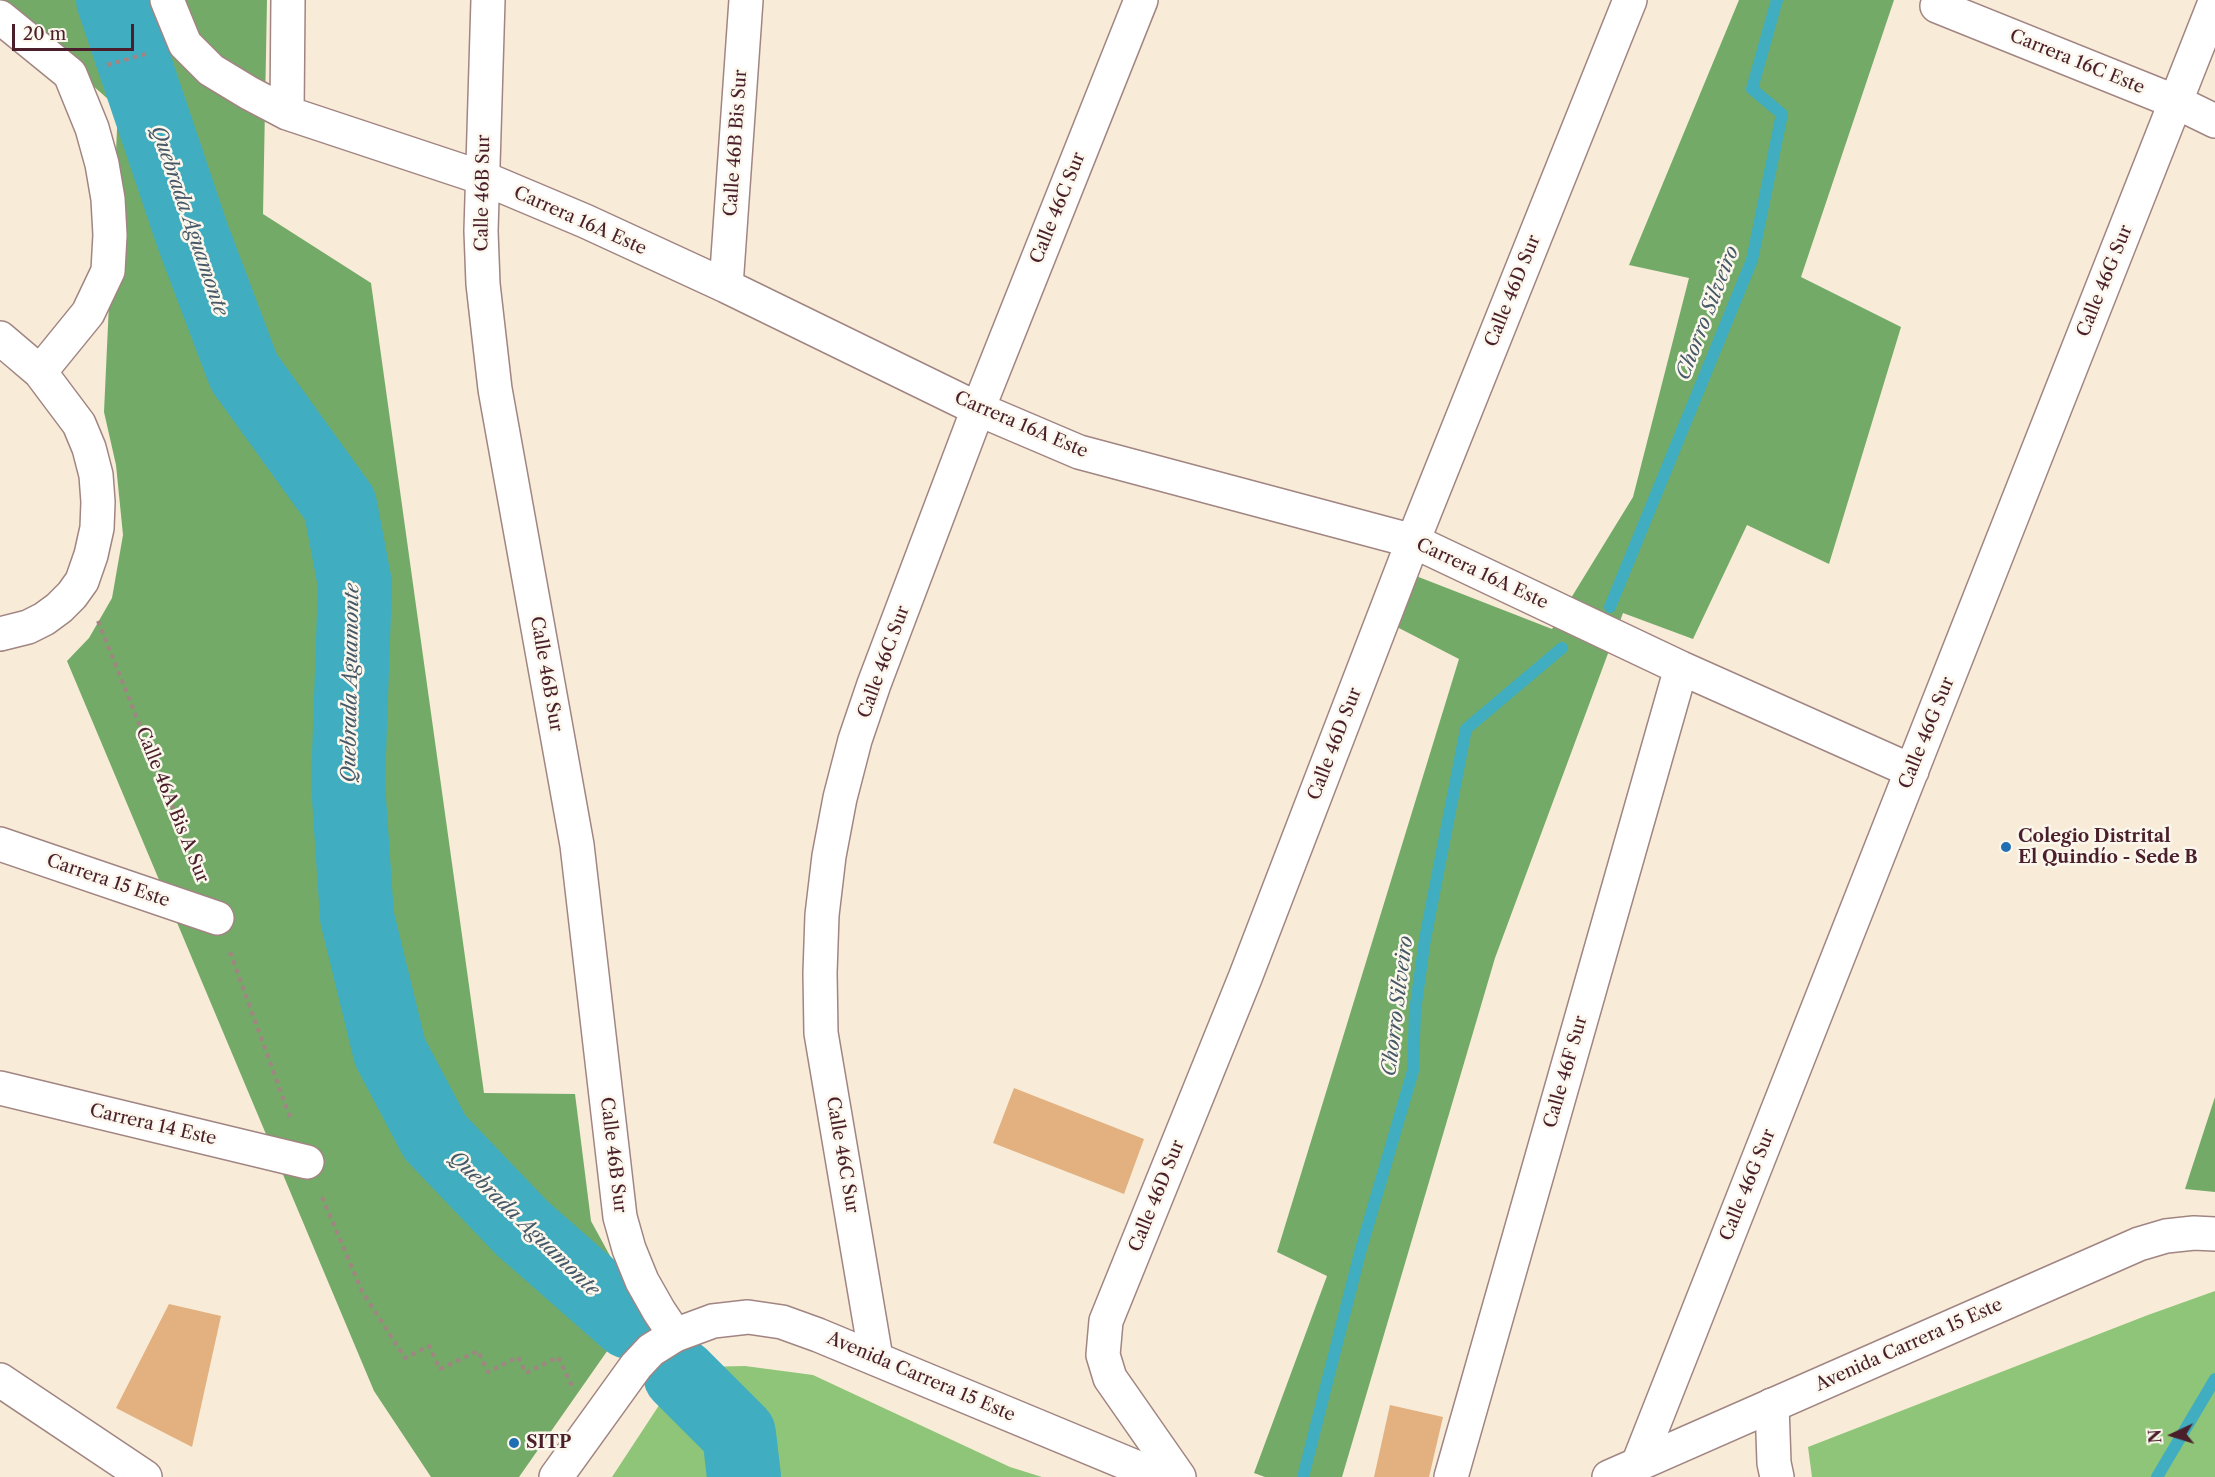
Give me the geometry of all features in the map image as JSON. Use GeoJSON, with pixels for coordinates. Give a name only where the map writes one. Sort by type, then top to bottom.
{"type":"FeatureCollection","features":[{"type":"Feature","properties":{"kind":"street","name":"Carrera 16A Este"},"geometry":{"type":"LineString","coordinates":[[167,0],[185,44],[212,70],[287,113],[483,178],[585,221],[726,286],[978,409],[1079,452],[1413,540],[1681,668],[1912,771]]}},
{"type":"Feature","properties":{"kind":"street"},"geometry":{"type":"LineString","coordinates":[[287,113],[288,0]]}},
{"type":"Feature","properties":{"kind":"street","name":"Calle 46B Sur"},"geometry":{"type":"LineString","coordinates":[[488,0],[483,178],[483,284],[491,358],[577,845],[621,1217],[629,1249],[642,1281],[675,1335]]}},
{"type":"Feature","properties":{"kind":"street","name":"Calle 46B Bis Sur"},"geometry":{"type":"LineString","coordinates":[[726,286],[746,0]]}},
{"type":"Feature","properties":{"kind":"street","name":"Calle 46C Sur"},"geometry":{"type":"LineString","coordinates":[[876,1358],[821,1033],[822,915],[829,856],[840,798],[855,740],[978,409],[1141,0]]}},
{"type":"Feature","properties":{"kind":"street","name":"Calle 46D Sur"},"geometry":{"type":"LineString","coordinates":[[1179,1477],[1110,1378],[1103,1355],[1106,1321],[1245,978],[1413,540],[1630,0]]}},
{"type":"Feature","properties":{"kind":"street","name":"Calle 46G Sur"},"geometry":{"type":"LineString","coordinates":[[1624,1471],[1912,771],[2215,2]]}},
{"type":"Feature","properties":{"kind":"street","name":"Carrera 16C Este"},"geometry":{"type":"LineString","coordinates":[[1937,6],[2176,102],[2215,121]]}},
{"type":"Feature","properties":{"kind":"street"},"geometry":{"type":"LineString","coordinates":[[0,17],[70,75],[92,128],[102,164],[108,199],[110,235],[108,271],[88,313],[40,372]]}},
{"type":"Feature","properties":{"kind":"street"},"geometry":{"type":"LineString","coordinates":[[0,338],[40,372],[79,423],[96,475],[98,502],[97,528],[82,581],[59,608],[44,619],[28,627],[0,634]]}},
{"type":"Feature","properties":{"kind":"street","name":"Calle 46F Sur"},"geometry":{"type":"LineString","coordinates":[[1451,1477],[1681,668]]}},
{"type":"Feature","properties":{"kind":"street","name":"Carrera 15 Este"},"geometry":{"type":"LineString","coordinates":[[0,844],[217,918]]}},
{"type":"Feature","properties":{"kind":"street","name":"Carrera 14 Este"},"geometry":{"type":"LineString","coordinates":[[0,1088],[307,1161]]}},
{"type":"Feature","properties":{"kind":"street","name":"Avenida Carrera 15 Este"},"geometry":{"type":"LineString","coordinates":[[1624,1471],[2139,1244],[2175,1235],[2215,1234]]}},
{"type":"Feature","properties":{"kind":"street","name":"Avenida Carrera 15 Este"},"geometry":{"type":"LineString","coordinates":[[556,1477],[591,1426],[636,1366],[651,1350],[675,1335],[713,1321],[748,1317],[782,1322],[876,1358],[1160,1477]]}},
{"type":"Feature","properties":{"kind":"street"},"geometry":{"type":"LineString","coordinates":[[0,1380],[145,1477]]}},
{"type":"Feature","properties":{"kind":"street"},"geometry":{"type":"LineString","coordinates":[[1772,1405],[1774,1463],[1777,1477]]}},
{"type":"Feature","properties":{"kind":"path"},"geometry":{"type":"LineString","coordinates":[[111,64],[148,54]]}},
{"type":"Feature","properties":{"kind":"path","name":"Calle 46A Bis A Sur"},"geometry":{"type":"LineString","coordinates":[[82,581],[217,918],[307,1161],[362,1291],[405,1358],[429,1346],[441,1369],[478,1351],[488,1372],[518,1357],[526,1373],[558,1357],[591,1426]]}},
{"type":"Feature","properties":{"kind":"green space"},"geometry":{"type":"Polygon","coordinates":[[[0,0],[267,0],[263,214],[371,283],[484,1093],[575,1094],[591,1221],[638,1307],[519,1477],[431,1477],[374,1391],[67,661],[89,638],[112,598],[123,535],[116,465],[104,412],[118,108],[0,3],[0,0]]]}},
{"type":"Feature","properties":{"kind":"green space"},"geometry":{"type":"Polygon","coordinates":[[[1739,0],[1894,0],[1801,277],[1901,327],[1829,564],[1747,525],[1693,639],[1623,613],[1495,958],[1342,1477],[1265,1477],[1254,1473],[1327,1276],[1277,1252],[1459,659],[1397,627],[1416,576],[1552,629],[1633,497],[1689,278],[1629,265],[1739,0]]]}},
{"type":"Feature","properties":{"kind":"green space"},"geometry":{"type":"Polygon","coordinates":[[[2215,1097],[2215,1192],[2185,1189],[2215,1097]]]}},
{"type":"Feature","properties":{"kind":"green space"},"geometry":{"type":"Polygon","coordinates":[[[2215,1291],[2215,1477],[1812,1477],[1808,1447],[2215,1291]]]}},
{"type":"Feature","properties":{"kind":"green space"},"geometry":{"type":"Polygon","coordinates":[[[745,1366],[813,1375],[1010,1467],[1042,1477],[612,1477],[673,1384],[703,1367],[745,1366]]]}},
{"type":"Feature","properties":{"kind":"building"},"geometry":{"type":"Polygon","coordinates":[[[1014,1088],[1144,1139],[1124,1194],[993,1143],[1014,1088]]]}},
{"type":"Feature","properties":{"kind":"building"},"geometry":{"type":"Polygon","coordinates":[[[169,1304],[221,1316],[192,1447],[116,1408],[169,1304]]]}},
{"type":"Feature","properties":{"kind":"building"},"geometry":{"type":"Polygon","coordinates":[[[1390,1405],[1443,1417],[1429,1477],[1374,1477],[1390,1405]]]}},
{"type":"Feature","properties":{"kind":"waterway","name":"Quebrada Aguamonte"},"geometry":{"type":"LineString","coordinates":[[113,0],[193,237],[244,372],[340,505],[355,584],[348,783],[357,917],[390,1052],[435,1137],[522,1228],[629,1322]]}},
{"type":"Feature","properties":{"kind":"waterway","name":"Chorro Silveiro"},"geometry":{"type":"LineString","coordinates":[[1610,607],[1752,260],[1782,114],[1752,89],[1777,0]]}},
{"type":"Feature","properties":{"kind":"waterway","name":"Chorro Silveiro"},"geometry":{"type":"LineString","coordinates":[[1303,1477],[1361,1249],[1413,1071],[1415,1011],[1425,939],[1466,729],[1562,648]]}},
{"type":"Feature","properties":{"kind":"waterway","name":"Quebrada Aguamonte"},"geometry":{"type":"LineString","coordinates":[[680,1375],[739,1434],[744,1477]]}},
{"type":"Feature","properties":{"kind":"waterway"},"geometry":{"type":"LineString","coordinates":[[2157,1477],[2215,1379]]}},
{"type":"Feature","properties":{"kind":"place","name":"Colegio Distrital El Quindío - Sede B"},"geometry":{"type":"Point","coordinates":[2006,847]}},
{"type":"Feature","properties":{"kind":"place","name":"SITP"},"geometry":{"type":"Point","coordinates":[514,1443]}}]}
